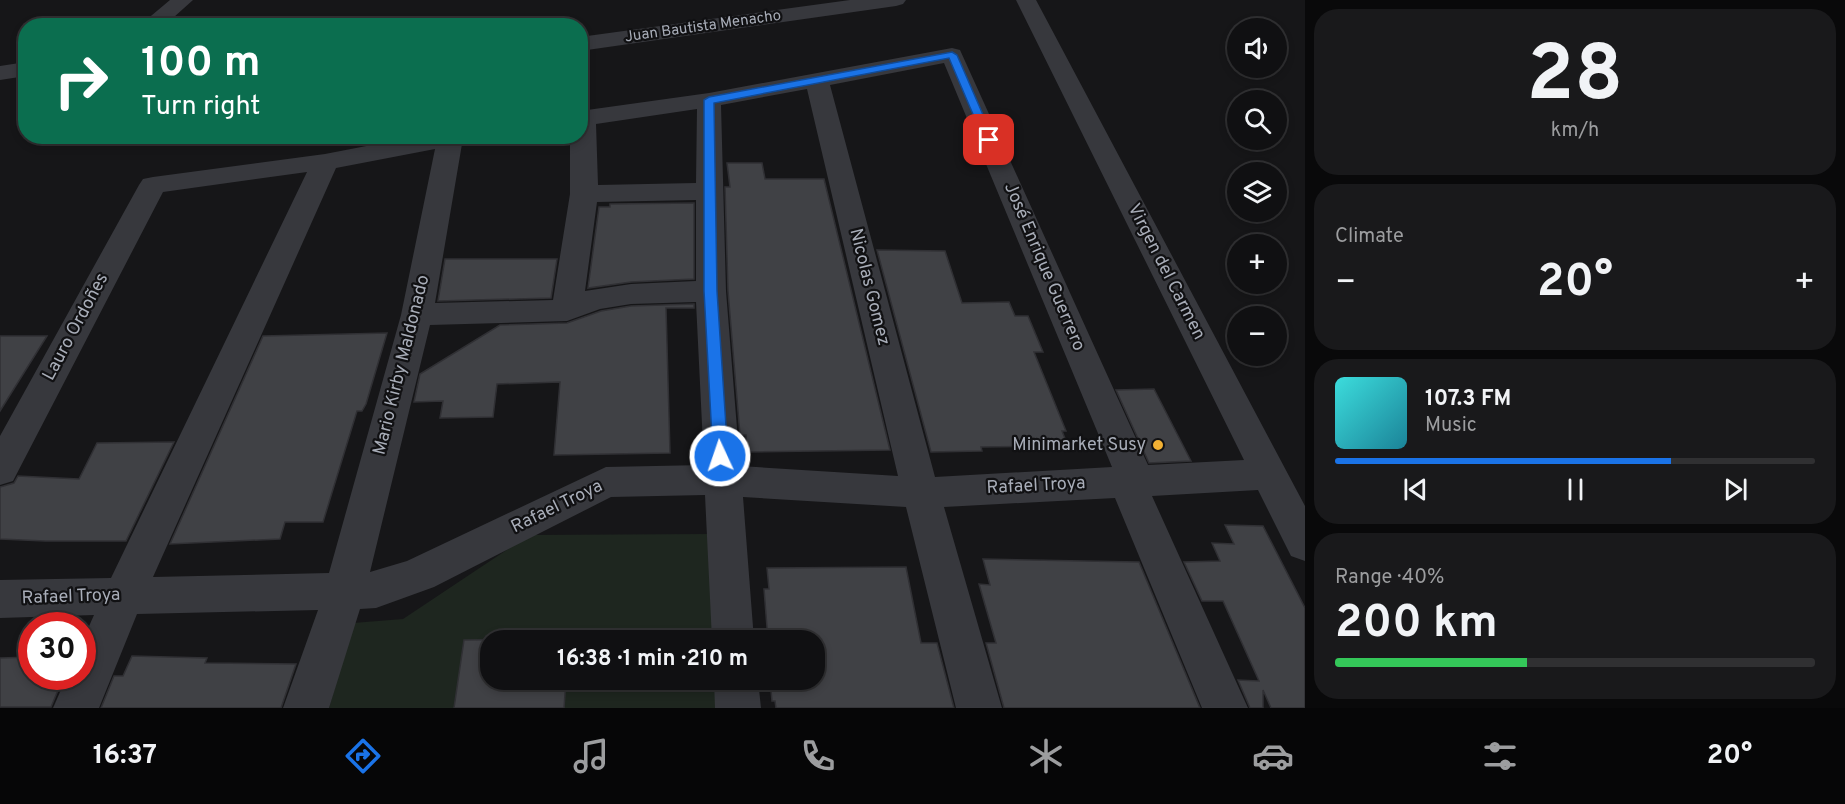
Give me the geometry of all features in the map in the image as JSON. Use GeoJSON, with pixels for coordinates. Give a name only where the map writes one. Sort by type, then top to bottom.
{"type":"FeatureCollection","features":[{"type":"Feature","properties":{"kind":"street"},"geometry":{"type":"LineString","coordinates":[[160,18],[183,0]]}},
{"type":"Feature","properties":{"kind":"street","name":"Juan Bautista Menacho"},"geometry":{"type":"LineString","coordinates":[[588,43],[896,0]]}},
{"type":"Feature","properties":{"kind":"street","name":"Virgen del Carmen"},"geometry":{"type":"LineString","coordinates":[[1026,0],[1305,544]]}},
{"type":"Feature","properties":{"kind":"street","name":"José Enrique Guerrero"},"geometry":{"type":"LineString","coordinates":[[817,81],[952,55],[1225,708]]}},
{"type":"Feature","properties":{"kind":"street"},"geometry":{"type":"LineString","coordinates":[[0,73],[18,70]]}},
{"type":"Feature","properties":{"kind":"street"},"geometry":{"type":"LineString","coordinates":[[588,118],[817,81]]}},
{"type":"Feature","properties":{"kind":"street","name":"Nicolas Gomez"},"geometry":{"type":"LineString","coordinates":[[817,81],[921,493],[979,708]]}},
{"type":"Feature","properties":{"kind":"street"},"geometry":{"type":"LineString","coordinates":[[709,100],[711,291],[732,630]]}},
{"type":"Feature","properties":{"kind":"street"},"geometry":{"type":"LineString","coordinates":[[76,708],[124,595],[325,162],[419,144]]}},
{"type":"Feature","properties":{"kind":"street","name":"Mario Kirby Maldonado"},"geometry":{"type":"LineString","coordinates":[[306,708],[345,590],[417,315],[454,144]]}},
{"type":"Feature","properties":{"kind":"street"},"geometry":{"type":"LineString","coordinates":[[567,310],[584,194],[583,144]]}},
{"type":"Feature","properties":{"kind":"street","name":"Lauro Ordoñes"},"geometry":{"type":"LineString","coordinates":[[0,470],[153,185],[325,162]]}},
{"type":"Feature","properties":{"kind":"street"},"geometry":{"type":"LineString","coordinates":[[584,194],[709,191]]}},
{"type":"Feature","properties":{"kind":"street"},"geometry":{"type":"LineString","coordinates":[[417,315],[567,310],[595,299],[631,294],[711,291]]}},
{"type":"Feature","properties":{"kind":"street","name":"Rafael Troya"},"geometry":{"type":"LineString","coordinates":[[0,599],[376,590],[420,574],[606,482],[722,480],[921,493],[1269,474]]}},
{"type":"Feature","properties":{"kind":"street"},"geometry":{"type":"LineString","coordinates":[[737,690],[738,708]]}},
{"type":"Feature","properties":{"kind":"shaded area"},"geometry":{"type":"Polygon","coordinates":[[[709,534],[716,630],[480,630],[480,690],[720,690],[721,708],[329,708],[353,623],[403,619],[529,535],[709,534]]]}},
{"type":"Feature","properties":{"kind":"building"},"geometry":{"type":"Polygon","coordinates":[[[727,163],[762,163],[765,179],[824,179],[890,450],[747,452],[746,435],[740,435],[728,291],[725,187],[730,187],[727,163]]]}},
{"type":"Feature","properties":{"kind":"building"},"geometry":{"type":"Polygon","coordinates":[[[694,203],[694,279],[631,282],[588,288],[599,207],[610,207],[610,204],[694,203]]]}},
{"type":"Feature","properties":{"kind":"building"},"geometry":{"type":"Polygon","coordinates":[[[877,250],[945,251],[962,303],[1009,302],[1015,316],[1028,316],[1043,352],[1034,352],[1066,431],[1062,431],[1068,446],[981,447],[982,451],[931,452],[877,250]]]}},
{"type":"Feature","properties":{"kind":"building"},"geometry":{"type":"Polygon","coordinates":[[[445,259],[557,259],[551,298],[438,301],[445,259]]]}},
{"type":"Feature","properties":{"kind":"building"},"geometry":{"type":"Polygon","coordinates":[[[694,304],[694,308],[666,308],[670,453],[554,455],[560,382],[497,384],[493,417],[440,418],[443,401],[414,402],[420,374],[500,325],[567,323],[601,311],[631,306],[694,304]]]}},
{"type":"Feature","properties":{"kind":"building"},"geometry":{"type":"Polygon","coordinates":[[[387,333],[366,404],[362,411],[357,411],[323,522],[285,522],[280,539],[170,544],[263,336],[387,333]]]}},
{"type":"Feature","properties":{"kind":"building"},"geometry":{"type":"Polygon","coordinates":[[[0,336],[47,336],[0,411],[0,336]]]}},
{"type":"Feature","properties":{"kind":"building"},"geometry":{"type":"Polygon","coordinates":[[[1154,389],[1191,461],[1149,463],[1116,390],[1154,389]]]}},
{"type":"Feature","properties":{"kind":"building"},"geometry":{"type":"Polygon","coordinates":[[[174,442],[126,541],[0,539],[0,487],[14,483],[18,476],[79,479],[97,443],[174,442]]]}},
{"type":"Feature","properties":{"kind":"building"},"geometry":{"type":"Polygon","coordinates":[[[1225,525],[1263,526],[1305,608],[1305,708],[1271,708],[1263,690],[1263,708],[1250,708],[1238,680],[1259,681],[1223,601],[1202,601],[1184,562],[1220,561],[1212,543],[1234,544],[1225,525]]]}},
{"type":"Feature","properties":{"kind":"building"},"geometry":{"type":"Polygon","coordinates":[[[983,559],[1139,562],[1200,708],[1004,708],[986,643],[996,643],[979,584],[990,585],[983,559]]]}},
{"type":"Feature","properties":{"kind":"building"},"geometry":{"type":"Polygon","coordinates":[[[906,567],[921,643],[937,643],[954,708],[776,708],[775,701],[772,701],[771,690],[825,690],[825,630],[767,630],[764,589],[769,589],[767,568],[906,567]]]}},
{"type":"Feature","properties":{"kind":"building"},"geometry":{"type":"Polygon","coordinates":[[[464,640],[480,640],[480,690],[565,690],[564,708],[454,708],[464,640]]]}},
{"type":"Feature","properties":{"kind":"building"},"geometry":{"type":"Polygon","coordinates":[[[132,656],[207,658],[205,663],[296,664],[281,708],[101,708],[114,676],[123,676],[132,656]]]}},
{"type":"Feature","properties":{"kind":"building"},"geometry":{"type":"Polygon","coordinates":[[[18,657],[18,690],[58,690],[51,707],[0,707],[0,658],[18,657]]]}},
{"type":"Feature","properties":{"kind":"place","name":"Minimarket Susy"},"geometry":{"type":"Point","coordinates":[1158,445]}},
{"type":"Feature","properties":{"kind":"route"},"geometry":{"type":"LineString","coordinates":[[720,456],[711,291],[709,100],[952,55],[989,140]]}}]}
